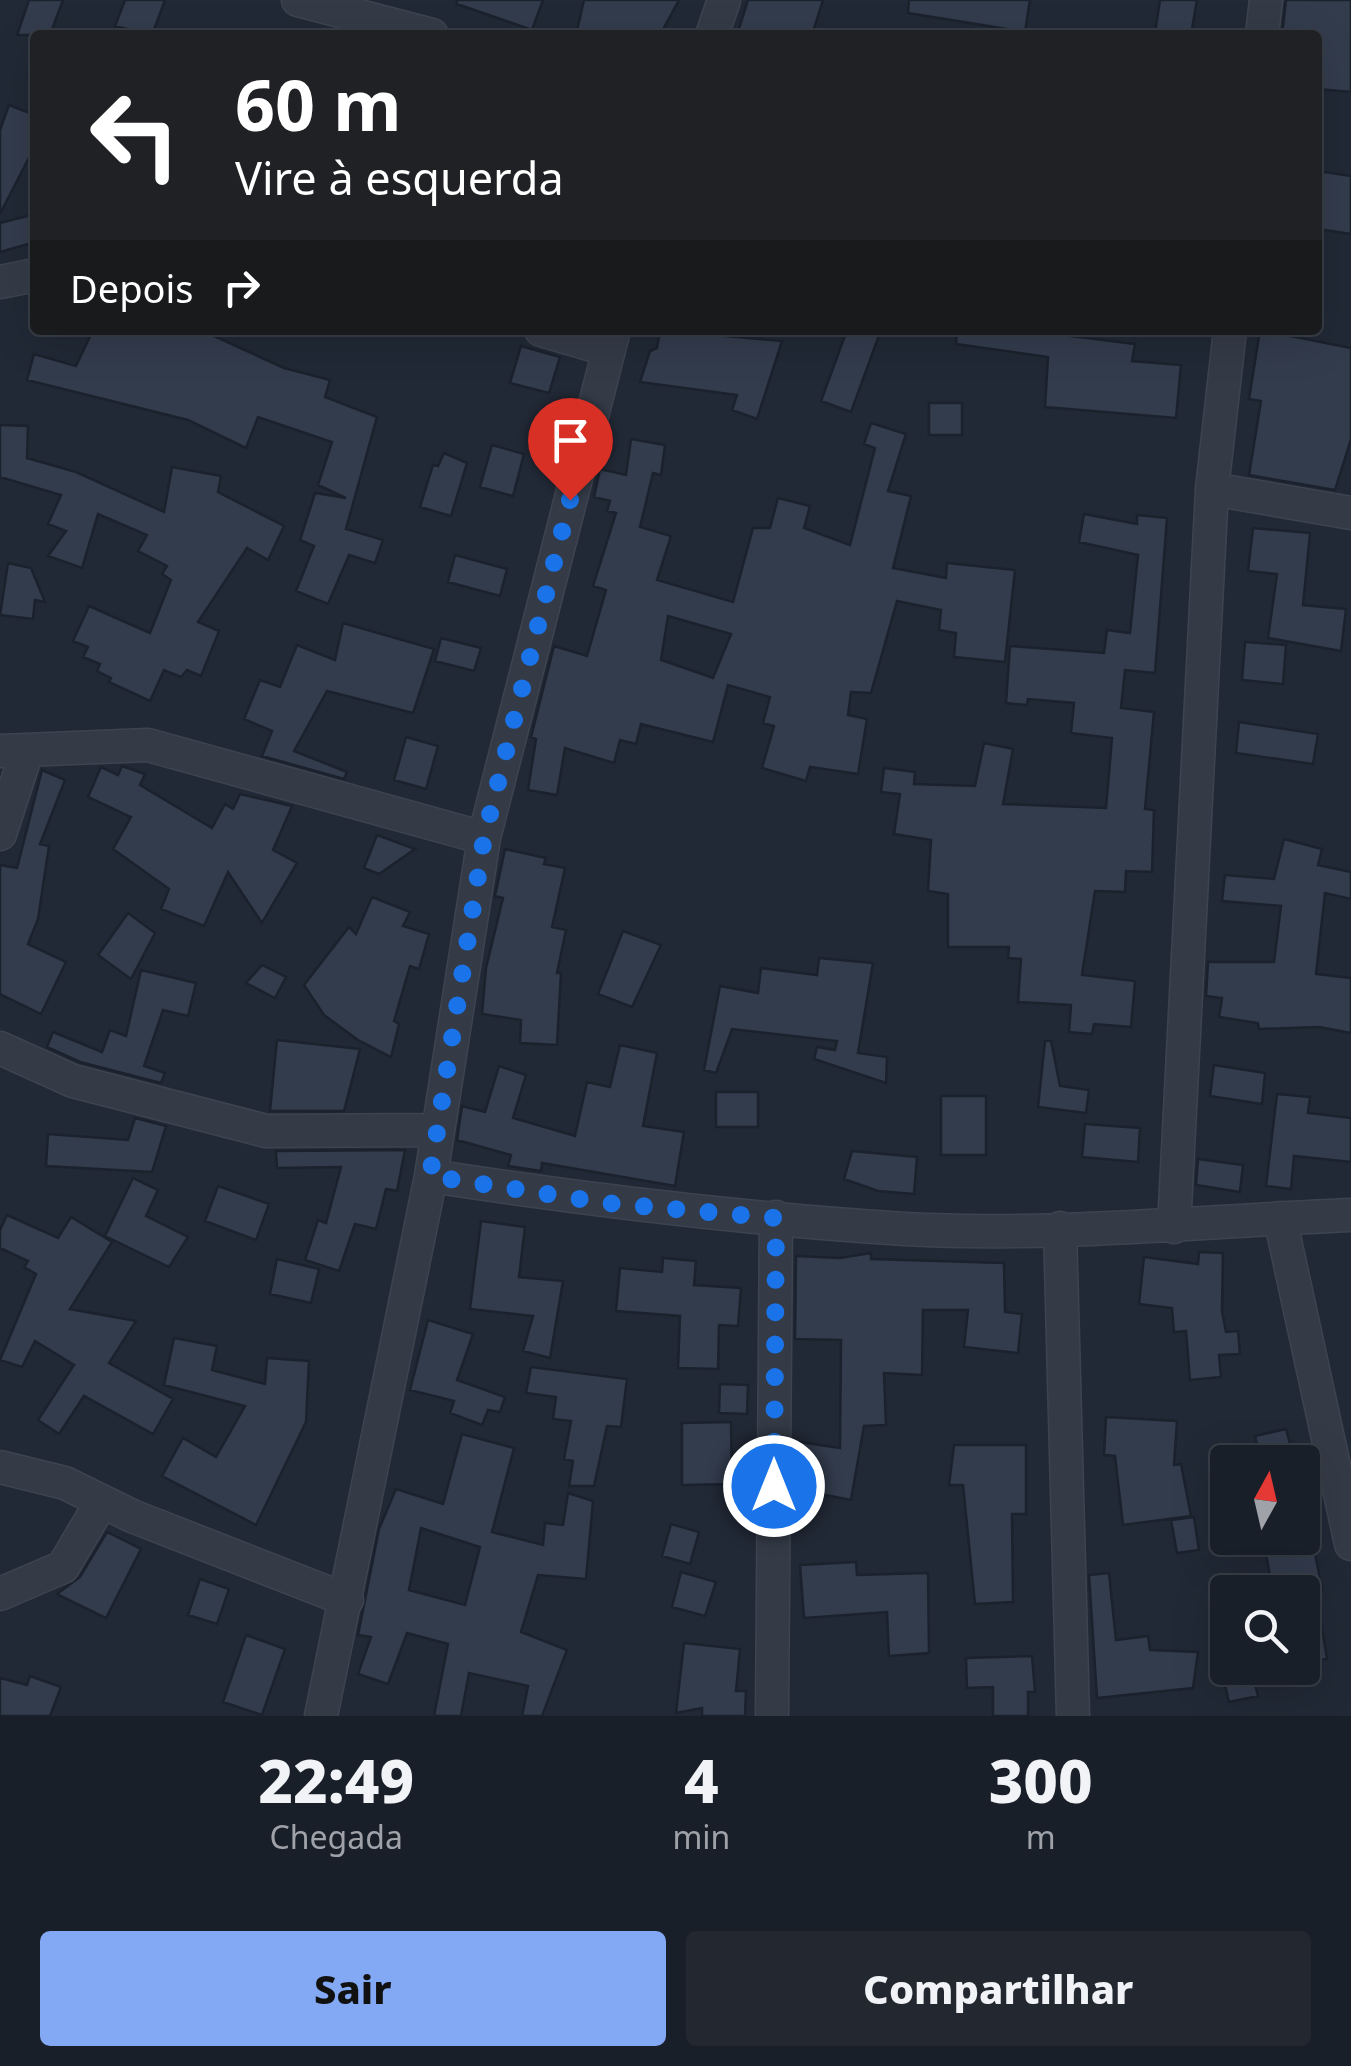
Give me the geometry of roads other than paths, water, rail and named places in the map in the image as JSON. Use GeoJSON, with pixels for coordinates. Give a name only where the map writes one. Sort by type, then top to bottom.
{"type":"FeatureCollection","features":[{"type":"Feature","properties":{"kind":"street"},"geometry":{"type":"LineString","coordinates":[[714,30],[724,0]]}},
{"type":"Feature","properties":{"kind":"street"},"geometry":{"type":"LineString","coordinates":[[1263,30],[1266,0]]}},
{"type":"Feature","properties":{"kind":"street"},"geometry":{"type":"LineString","coordinates":[[315,14],[404,30]]}},
{"type":"Feature","properties":{"kind":"street"},"geometry":{"type":"LineString","coordinates":[[0,282],[30,276]]}},
{"type":"Feature","properties":{"kind":"street"},"geometry":{"type":"LineString","coordinates":[[321,1716],[430,1176],[484,838],[612,340],[576,335]]}},
{"type":"Feature","properties":{"kind":"street"},"geometry":{"type":"LineString","coordinates":[[1174,1227],[1212,489],[1229,335]]}},
{"type":"Feature","properties":{"kind":"street"},"geometry":{"type":"LineString","coordinates":[[1212,489],[1351,513]]}},
{"type":"Feature","properties":{"kind":"street"},"geometry":{"type":"LineString","coordinates":[[0,834],[13,751],[55,745],[148,745],[484,838]]}},
{"type":"Feature","properties":{"kind":"street"},"geometry":{"type":"LineString","coordinates":[[0,1048],[74,1080],[266,1130],[437,1130]]}},
{"type":"Feature","properties":{"kind":"street"},"geometry":{"type":"LineString","coordinates":[[430,1176],[606,1203],[908,1229],[1174,1227],[1351,1215]]}},
{"type":"Feature","properties":{"kind":"street"},"geometry":{"type":"LineString","coordinates":[[772,1716],[776,1218]]}},
{"type":"Feature","properties":{"kind":"street"},"geometry":{"type":"LineString","coordinates":[[1280,1218],[1351,1544]]}},
{"type":"Feature","properties":{"kind":"street"},"geometry":{"type":"LineString","coordinates":[[1060,1228],[1073,1716]]}},
{"type":"Feature","properties":{"kind":"street"},"geometry":{"type":"LineString","coordinates":[[0,1467],[65,1483],[347,1600]]}},
{"type":"Feature","properties":{"kind":"street"},"geometry":{"type":"LineString","coordinates":[[0,1594],[63,1567],[102,1501]]}}]}
